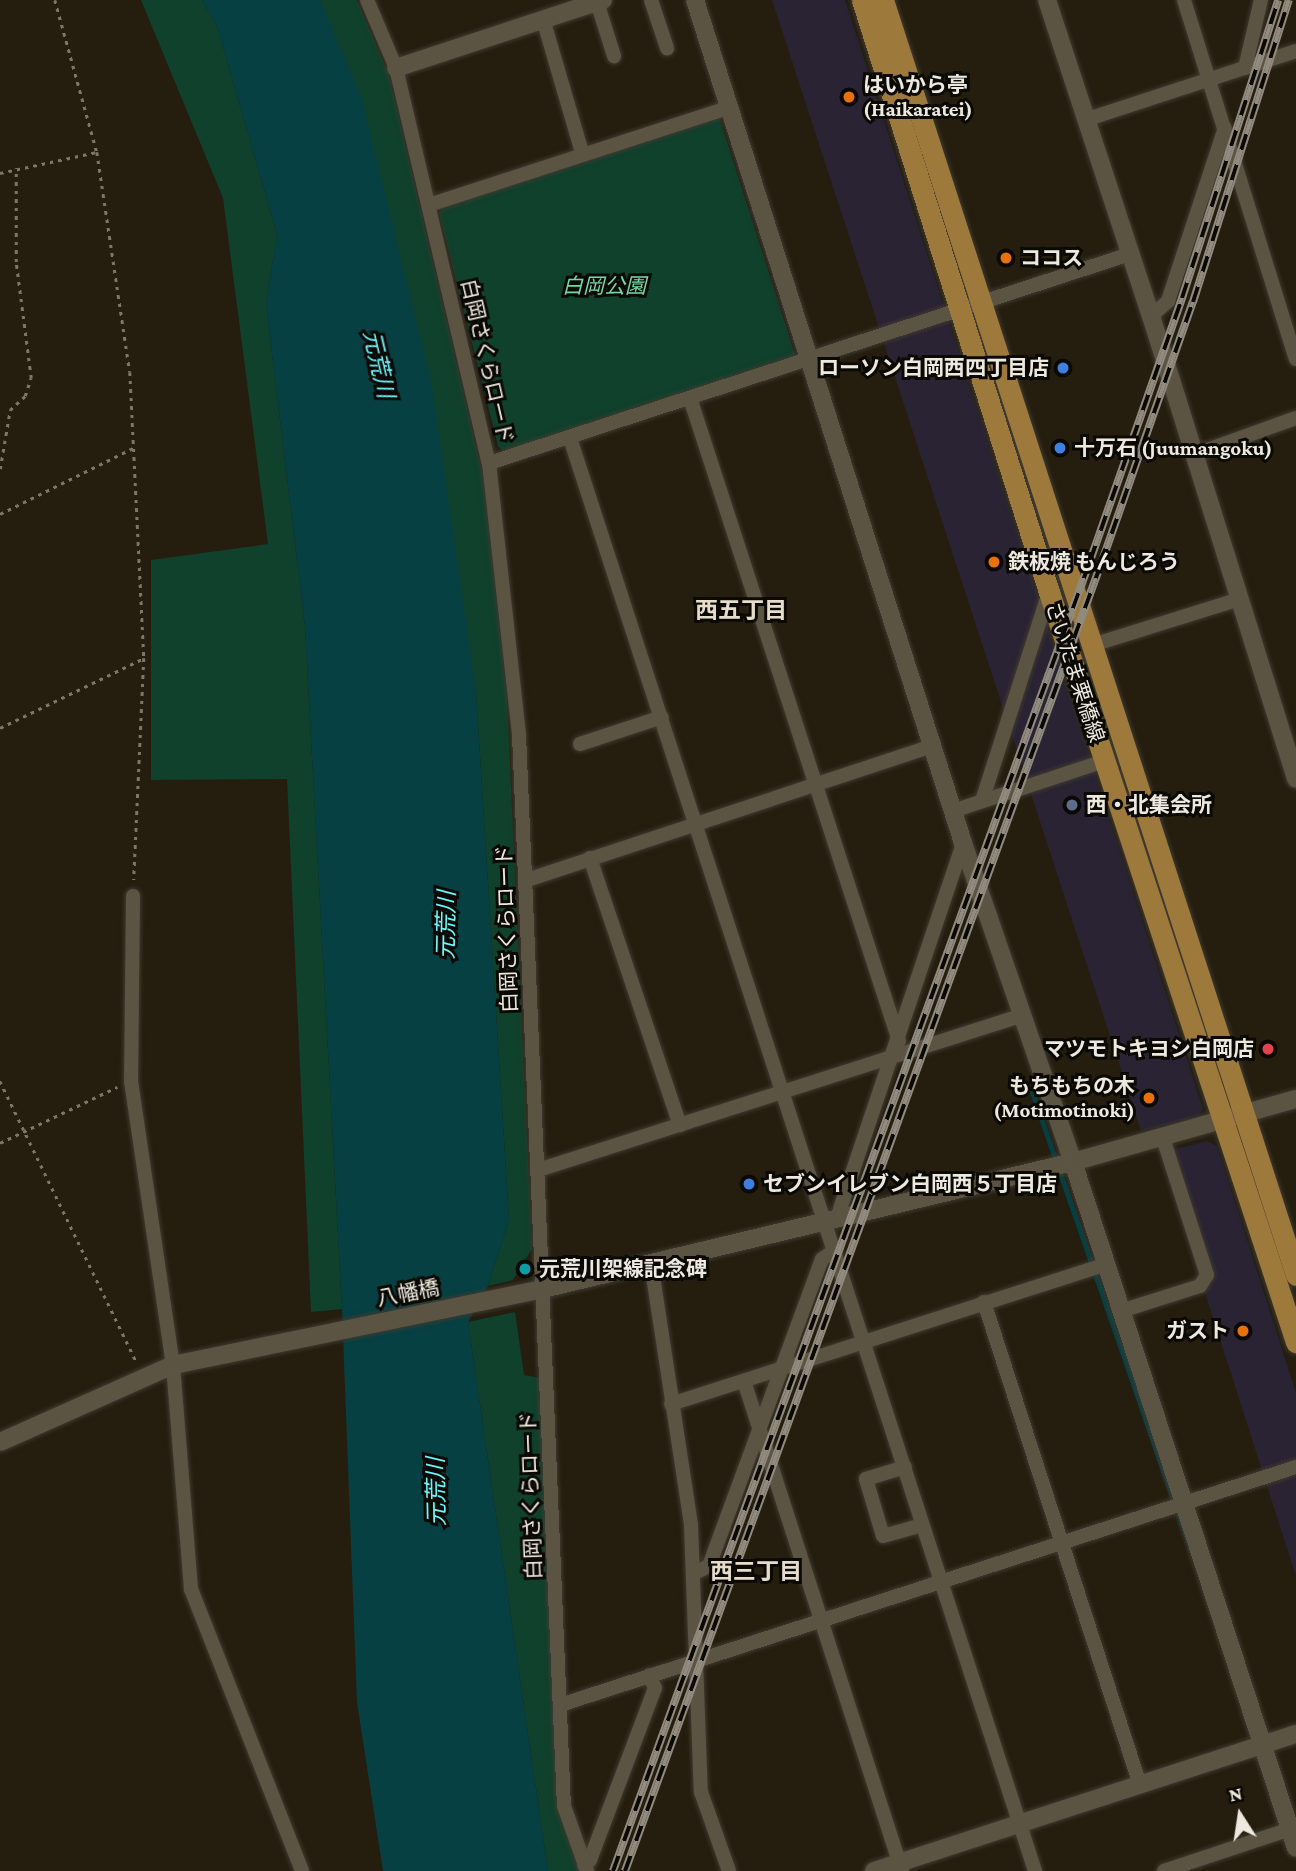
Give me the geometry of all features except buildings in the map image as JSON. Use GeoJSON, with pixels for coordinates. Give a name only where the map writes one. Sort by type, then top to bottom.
{"type":"FeatureCollection","features":[{"type":"Feature","properties":{"kind":"main road","name":"さいたま栗橋線"},"geometry":{"type":"LineString","coordinates":[[862,0],[1089,646],[1235,1119],[1296,1342]]}},
{"type":"Feature","properties":{"kind":"main road","name":"さいたま栗橋線"},"geometry":{"type":"LineString","coordinates":[[883,0],[971,304],[1049,592],[1104,761],[1235,1119],[1296,1275]]}},
{"type":"Feature","properties":{"kind":"street","name":"白岡さくらロード"},"geometry":{"type":"LineString","coordinates":[[367,0],[396,68],[489,463],[519,734],[564,1806],[586,1868]]}},
{"type":"Feature","properties":{"kind":"street"},"geometry":{"type":"LineString","coordinates":[[651,0],[667,48]]}},
{"type":"Feature","properties":{"kind":"street"},"geometry":{"type":"LineString","coordinates":[[695,0],[727,108],[811,360],[963,843],[1020,1016],[1073,1161],[1296,1848]]}},
{"type":"Feature","properties":{"kind":"street"},"geometry":{"type":"LineString","coordinates":[[1047,0],[1152,316],[1192,455],[1296,777]]}},
{"type":"Feature","properties":{"kind":"street"},"geometry":{"type":"LineString","coordinates":[[1184,0],[1296,359]]}},
{"type":"Feature","properties":{"kind":"street"},"geometry":{"type":"LineString","coordinates":[[1245,68],[1261,0]]}},
{"type":"Feature","properties":{"kind":"street"},"geometry":{"type":"LineString","coordinates":[[396,68],[600,1],[614,56]]}},
{"type":"Feature","properties":{"kind":"street"},"geometry":{"type":"LineString","coordinates":[[542,19],[582,152]]}},
{"type":"Feature","properties":{"kind":"street"},"geometry":{"type":"LineString","coordinates":[[1085,120],[1296,51]]}},
{"type":"Feature","properties":{"kind":"street"},"geometry":{"type":"LineString","coordinates":[[429,205],[582,152],[727,108]]}},
{"type":"Feature","properties":{"kind":"street"},"geometry":{"type":"LineString","coordinates":[[1152,316],[1168,301],[1226,128]]}},
{"type":"Feature","properties":{"kind":"street"},"geometry":{"type":"LineString","coordinates":[[489,463],[1130,254]]}},
{"type":"Feature","properties":{"kind":"street"},"geometry":{"type":"LineString","coordinates":[[690,398],[899,1041]]}},
{"type":"Feature","properties":{"kind":"street"},"geometry":{"type":"LineString","coordinates":[[1192,455],[1296,418]]}},
{"type":"Feature","properties":{"kind":"street"},"geometry":{"type":"LineString","coordinates":[[570,438],[784,1093],[833,1218],[834,1251],[1035,1871]]}},
{"type":"Feature","properties":{"kind":"street"},"geometry":{"type":"LineString","coordinates":[[982,801],[1049,592]]}},
{"type":"Feature","properties":{"kind":"street"},"geometry":{"type":"LineString","coordinates":[[1089,646],[1240,599]]}},
{"type":"Feature","properties":{"kind":"street"},"geometry":{"type":"LineString","coordinates":[[580,744],[662,717]]}},
{"type":"Feature","properties":{"kind":"street"},"geometry":{"type":"LineString","coordinates":[[527,880],[933,746]]}},
{"type":"Feature","properties":{"kind":"street"},"geometry":{"type":"LineString","coordinates":[[953,811],[1104,761]]}},
{"type":"Feature","properties":{"kind":"street"},"geometry":{"type":"LineString","coordinates":[[833,1218],[840,1209],[899,1041],[963,843]]}},
{"type":"Feature","properties":{"kind":"street"},"geometry":{"type":"LineString","coordinates":[[590,858],[680,1125]]}},
{"type":"Feature","properties":{"kind":"street"},"geometry":{"type":"LineString","coordinates":[[133,896],[131,1081],[173,1366],[191,1589],[302,1871]]}},
{"type":"Feature","properties":{"kind":"street"},"geometry":{"type":"LineString","coordinates":[[538,1170],[1020,1016]]}},
{"type":"Feature","properties":{"kind":"street","name":"八幡橋"},"geometry":{"type":"LineString","coordinates":[[0,1442],[173,1366],[543,1289],[1073,1161],[1235,1119],[1296,1099]]}},
{"type":"Feature","properties":{"kind":"street"},"geometry":{"type":"LineString","coordinates":[[1121,1311],[1200,1286],[1207,1275],[1163,1138]]}},
{"type":"Feature","properties":{"kind":"street"},"geometry":{"type":"LineString","coordinates":[[693,1573],[709,1566],[822,1259],[834,1251]]}},
{"type":"Feature","properties":{"kind":"street"},"geometry":{"type":"LineString","coordinates":[[651,1263],[691,1525],[701,1792],[729,1871]]}},
{"type":"Feature","properties":{"kind":"street"},"geometry":{"type":"LineString","coordinates":[[671,1405],[1106,1264]]}},
{"type":"Feature","properties":{"kind":"street"},"geometry":{"type":"LineString","coordinates":[[984,1302],[1140,1785]]}},
{"type":"Feature","properties":{"kind":"street"},"geometry":{"type":"LineString","coordinates":[[744,1381],[901,1867]]}},
{"type":"Feature","properties":{"kind":"street"},"geometry":{"type":"LineString","coordinates":[[560,1705],[1296,1467]]}},
{"type":"Feature","properties":{"kind":"street"},"geometry":{"type":"LineString","coordinates":[[905,1468],[866,1479],[883,1536],[923,1525]]}},
{"type":"Feature","properties":{"kind":"street"},"geometry":{"type":"LineString","coordinates":[[586,1868],[655,1688],[649,1675]]}},
{"type":"Feature","properties":{"kind":"street"},"geometry":{"type":"LineString","coordinates":[[874,1871],[901,1867],[1019,1824],[1296,1734]]}},
{"type":"Feature","properties":{"kind":"street"},"geometry":{"type":"LineString","coordinates":[[1164,1871],[1206,1865],[1290,1829]]}},
{"type":"Feature","properties":{"kind":"path"},"geometry":{"type":"LineString","coordinates":[[55,0],[97,152],[130,372],[136,447],[144,658],[133,896]]}},
{"type":"Feature","properties":{"kind":"path"},"geometry":{"type":"LineString","coordinates":[[0,173],[97,152]]}},
{"type":"Feature","properties":{"kind":"path"},"geometry":{"type":"LineString","coordinates":[[0,469],[9,410],[25,396],[31,378],[16,262],[16,168]]}},
{"type":"Feature","properties":{"kind":"path"},"geometry":{"type":"LineString","coordinates":[[0,513],[136,447]]}},
{"type":"Feature","properties":{"kind":"path"},"geometry":{"type":"LineString","coordinates":[[0,728],[144,658]]}},
{"type":"Feature","properties":{"kind":"path"},"geometry":{"type":"LineString","coordinates":[[0,1081],[144,1378]]}},
{"type":"Feature","properties":{"kind":"path"},"geometry":{"type":"LineString","coordinates":[[0,1143],[131,1081]]}},
{"type":"Feature","properties":{"kind":"shaded area"},"geometry":{"type":"Polygon","coordinates":[[[772,0],[845,0],[1203,1109],[1198,1117],[1141,1131],[772,0]]]}},
{"type":"Feature","properties":{"kind":"shaded area"},"geometry":{"type":"Polygon","coordinates":[[[1207,1141],[1217,1146],[1296,1393],[1296,1576],[1160,1153],[1207,1141]]]}},
{"type":"Feature","properties":{"kind":"green space"},"geometry":{"type":"Polygon","coordinates":[[[141,0],[202,0],[217,26],[277,234],[266,304],[305,627],[342,1309],[311,1312],[287,779],[151,780],[151,560],[268,544],[223,198],[141,0]]]}},
{"type":"Feature","properties":{"kind":"green space"},"geometry":{"type":"Polygon","coordinates":[[[320,0],[357,0],[389,75],[483,476],[507,698],[532,1249],[513,1280],[488,1286],[509,1220],[476,692],[320,0]]]}},
{"type":"Feature","properties":{"kind":"green space","name":"白岡公園"},"geometry":{"type":"Polygon","coordinates":[[[719,117],[796,358],[503,451],[498,446],[439,213],[445,205],[719,117]]]}},
{"type":"Feature","properties":{"kind":"green space"},"geometry":{"type":"Polygon","coordinates":[[[515,1312],[524,1375],[540,1378],[560,1814],[579,1871],[548,1871],[468,1322],[515,1312]]]}},
{"type":"Feature","properties":{"kind":"water","name":"元荒川"},"geometry":{"type":"Polygon","coordinates":[[[202,0],[320,0],[361,97],[432,386],[476,692],[509,1220],[488,1286],[468,1322],[548,1871],[383,1871],[357,1702],[342,1309],[305,627],[266,304],[277,234],[217,26],[202,0]]]}},
{"type":"Feature","properties":{"kind":"waterway"},"geometry":{"type":"LineString","coordinates":[[1032,1092],[1190,1549]]}},
{"type":"Feature","properties":{"kind":"railway"},"geometry":{"type":"LineString","coordinates":[[613,1871],[1090,561],[1182,298],[1278,0]]}},
{"type":"Feature","properties":{"kind":"railway"},"geometry":{"type":"LineString","coordinates":[[625,1871],[1101,564],[1193,302],[1289,0]]}},
{"type":"Feature","properties":{"kind":"place","name":"はいから亭 (Haikaratei)"},"geometry":{"type":"Point","coordinates":[849,97]}},
{"type":"Feature","properties":{"kind":"place","name":"ココス"},"geometry":{"type":"Point","coordinates":[1006,258]}},
{"type":"Feature","properties":{"kind":"place","name":"ローソン白岡西四丁目店"},"geometry":{"type":"Point","coordinates":[1063,368]}},
{"type":"Feature","properties":{"kind":"place","name":"十万石 (Juumangoku)"},"geometry":{"type":"Point","coordinates":[1060,448]}},
{"type":"Feature","properties":{"kind":"place","name":"鉄板焼 もんじろう"},"geometry":{"type":"Point","coordinates":[994,562]}},
{"type":"Feature","properties":{"kind":"place","name":"西・北集会所"},"geometry":{"type":"Point","coordinates":[1072,805]}},
{"type":"Feature","properties":{"kind":"place","name":"マツモトキヨシ白岡店"},"geometry":{"type":"Point","coordinates":[1268,1049]}},
{"type":"Feature","properties":{"kind":"place","name":"もちもちの木 (Motimotinoki)"},"geometry":{"type":"Point","coordinates":[1149,1098]}},
{"type":"Feature","properties":{"kind":"place","name":"セブンイレブン白岡西５丁目店"},"geometry":{"type":"Point","coordinates":[749,1184]}},
{"type":"Feature","properties":{"kind":"place","name":"元荒川架線記念碑"},"geometry":{"type":"Point","coordinates":[525,1269]}},
{"type":"Feature","properties":{"kind":"place","name":"ガスト"},"geometry":{"type":"Point","coordinates":[1243,1331]}},
{"type":"Feature","properties":{"kind":"district","name":"西五丁目"},"geometry":{"type":"Point","coordinates":[741,610]}},
{"type":"Feature","properties":{"kind":"district","name":"西三丁目"},"geometry":{"type":"Point","coordinates":[756,1571]}}]}
